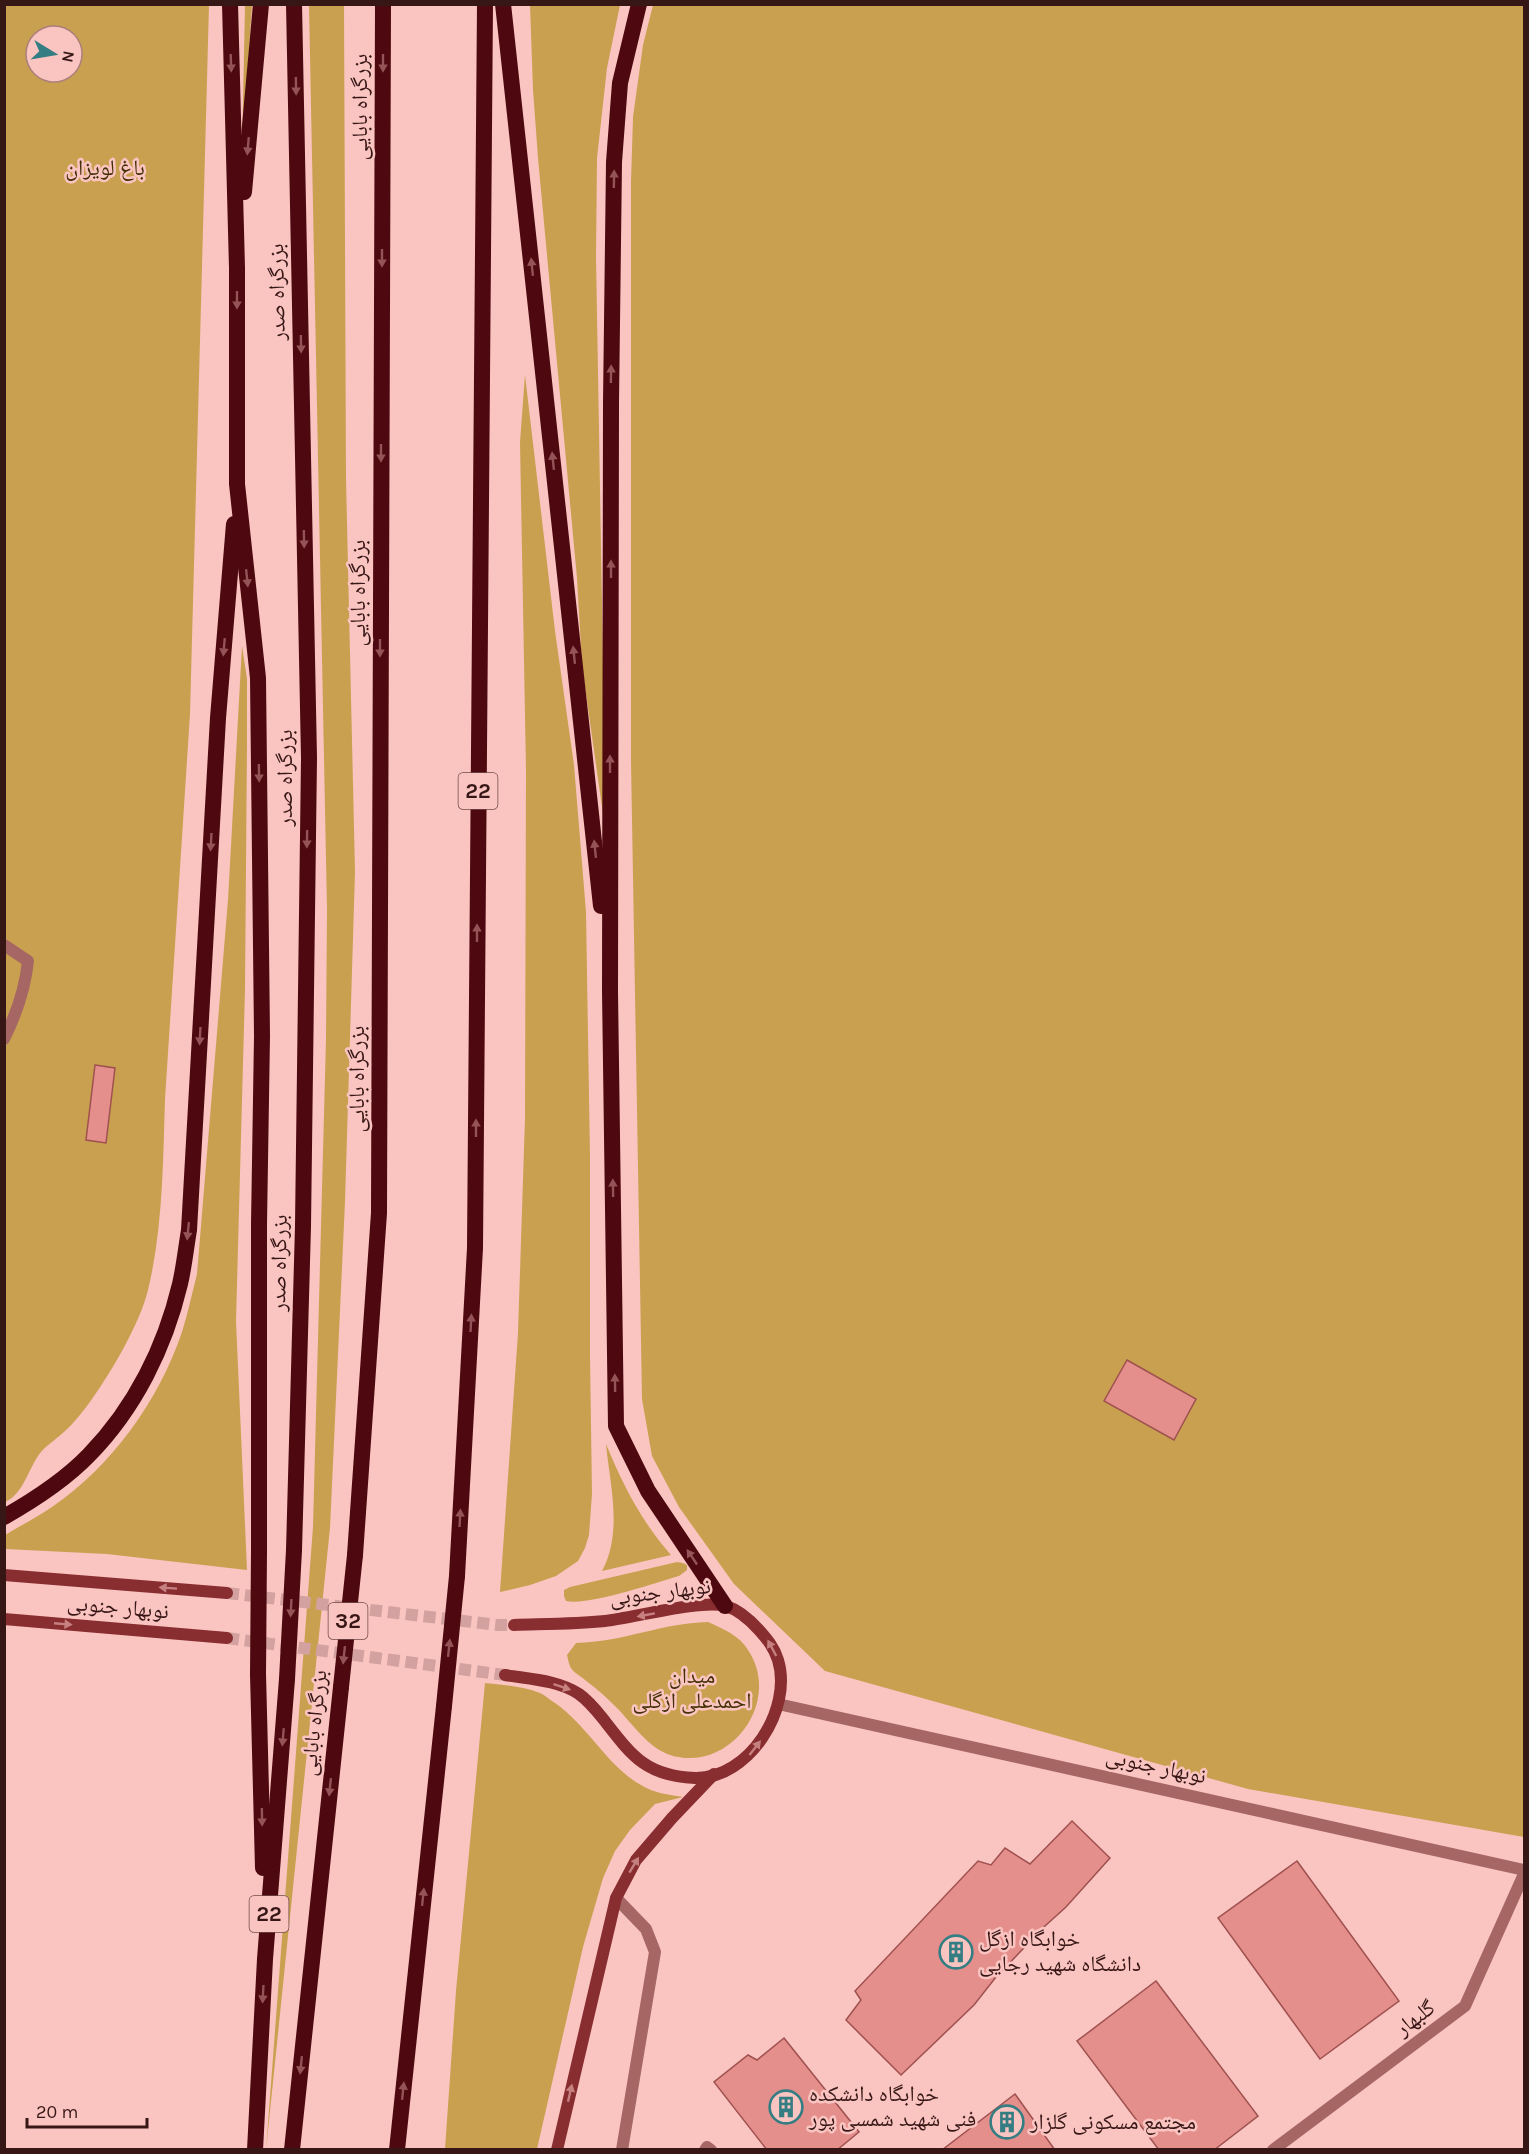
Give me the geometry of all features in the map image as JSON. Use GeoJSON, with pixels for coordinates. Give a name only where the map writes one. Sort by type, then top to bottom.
{"type":"FeatureCollection","features":[{"type":"Feature","properties":{"kind":"highway"},"geometry":{"type":"LineString","coordinates":[[4,1517],[54,1486],[89,1456],[122,1417],[147,1376],[166,1333],[181,1283],[189,1230],[218,718],[237,484],[237,268],[230,4]]}},
{"type":"Feature","properties":{"kind":"highway"},"geometry":{"type":"LineString","coordinates":[[237,268],[261,4]]}},
{"type":"Feature","properties":{"kind":"highway","name":"بزرگراه بابایی"},"geometry":{"type":"LineString","coordinates":[[292,2150],[354,1555],[379,1213],[383,4]]}},
{"type":"Feature","properties":{"kind":"highway","name":"22"},"geometry":{"type":"LineString","coordinates":[[397,2150],[457,1576],[475,1248],[485,4]]}},
{"type":"Feature","properties":{"kind":"highway"},"geometry":{"type":"LineString","coordinates":[[503,4],[610,990]]}},
{"type":"Feature","properties":{"kind":"highway"},"geometry":{"type":"LineString","coordinates":[[639,4],[620,83],[614,162],[610,990],[616,1426],[648,1491],[725,1606]]}},
{"type":"Feature","properties":{"kind":"highway","name":"بزرگراه صدر"},"geometry":{"type":"LineString","coordinates":[[294,5],[309,758],[303,1226],[294,1550]]}},
{"type":"Feature","properties":{"kind":"highway"},"geometry":{"type":"LineString","coordinates":[[237,484],[258,678],[262,1036],[259,1224],[258,1674],[265,1959]]}},
{"type":"Feature","properties":{"kind":"highway","name":"بزرگراه بابایی"},"geometry":{"type":"LineString","coordinates":[[255,2150],[265,1959],[288,1679],[294,1550]]}},
{"type":"Feature","properties":{"kind":"main road","name":"نوبهار جنوبی"},"geometry":{"type":"LineString","coordinates":[[4,1575],[227,1593]]}},
{"type":"Feature","properties":{"kind":"main road","name":"نوبهار جنوبی"},"geometry":{"type":"LineString","coordinates":[[505,1676],[565,1686],[592,1705],[640,1762],[653,1769],[697,1778],[732,1767],[748,1756],[765,1735],[778,1704],[778,1662],[771,1643],[740,1613],[725,1606],[696,1606],[603,1621],[514,1624]]}},
{"type":"Feature","properties":{"kind":"main road","name":"نوبهار جنوبی"},"geometry":{"type":"LineString","coordinates":[[4,1619],[227,1638]]}},
{"type":"Feature","properties":{"kind":"main road"},"geometry":{"type":"LineString","coordinates":[[557,2150],[616,1898],[636,1860],[714,1774]]}},
{"type":"Feature","properties":{"kind":"street"},"geometry":{"type":"LineString","coordinates":[[4,945],[28,961],[25,988],[15,1018],[4,1039]]}},
{"type":"Feature","properties":{"kind":"street","name":"نوبهار جنوبی"},"geometry":{"type":"LineString","coordinates":[[778,1704],[1524,1872]]}},
{"type":"Feature","properties":{"kind":"street","name":"گلبهار"},"geometry":{"type":"LineString","coordinates":[[1273,2150],[1466,2007],[1524,1872]]}},
{"type":"Feature","properties":{"kind":"street"},"geometry":{"type":"LineString","coordinates":[[616,1898],[646,1929],[655,1952],[622,2150]]}},
{"type":"Feature","properties":{"kind":"street"},"geometry":{"type":"LineString","coordinates":[[705,2150],[707,2147],[711,2150]]}},
{"type":"Feature","properties":{"kind":"green space"},"geometry":{"type":"Polygon","coordinates":[[[344,4],[346,479],[355,872],[345,1202],[330,1528],[266,2150],[313,1527],[326,1039],[327,909],[309,5],[344,4]]]}},
{"type":"Feature","properties":{"kind":"green space","name":"باغ لویزان"},"geometry":{"type":"Polygon","coordinates":[[[5,5],[209,5],[190,714],[157,1243],[144,1303],[132,1332],[116,1361],[83,1412],[41,1452],[21,1487],[5,1502],[5,5]]]}},
{"type":"Feature","properties":{"kind":"green space"},"geometry":{"type":"Polygon","coordinates":[[[245,5],[252,5],[242,153],[245,5]]]}},
{"type":"Feature","properties":{"kind":"green space"},"geometry":{"type":"Polygon","coordinates":[[[530,5],[620,5],[607,68],[597,158],[596,257],[604,821],[582,666],[577,578],[538,158],[530,5]]]}},
{"type":"Feature","properties":{"kind":"green space"},"geometry":{"type":"Polygon","coordinates":[[[653,5],[1524,5],[1524,1837],[1248,1789],[825,1671],[734,1584],[679,1507],[652,1456],[642,1399],[631,761],[631,182],[633,117],[643,45],[653,5]]]}},
{"type":"Feature","properties":{"kind":"green space"},"geometry":{"type":"Polygon","coordinates":[[[525,375],[555,631],[574,765],[586,912],[592,1494],[589,1535],[578,1561],[556,1576],[500,1592],[518,1333],[525,1118],[526,770],[520,442],[525,375]]]}},
{"type":"Feature","properties":{"kind":"green space"},"geometry":{"type":"Polygon","coordinates":[[[242,646],[247,679],[245,989],[236,1321],[247,1570],[107,1554],[5,1549],[5,1535],[46,1511],[74,1490],[113,1452],[131,1430],[160,1382],[186,1318],[197,1274],[228,900],[242,646]]]}},
{"type":"Feature","properties":{"kind":"green space"},"geometry":{"type":"Polygon","coordinates":[[[606,1444],[634,1502],[671,1555],[602,1571],[612,1541],[614,1525],[606,1444]]]}},
{"type":"Feature","properties":{"kind":"green space"},"geometry":{"type":"Polygon","coordinates":[[[677,1562],[687,1565],[687,1570],[679,1576],[590,1600],[566,1601],[564,1596],[564,1590],[570,1587],[677,1562]]]}},
{"type":"Feature","properties":{"kind":"green space","name":"میدان احمدعلی ازگلی"},"geometry":{"type":"Polygon","coordinates":[[[708,1622],[740,1640],[748,1650],[757,1670],[759,1691],[754,1711],[744,1729],[730,1744],[712,1754],[692,1758],[670,1755],[654,1746],[605,1696],[574,1671],[569,1664],[567,1655],[576,1643],[708,1622]]]}},
{"type":"Feature","properties":{"kind":"green space"},"geometry":{"type":"Polygon","coordinates":[[[485,1683],[520,1687],[542,1694],[568,1713],[624,1773],[655,1791],[683,1797],[655,1804],[630,1830],[615,1851],[603,1878],[583,1947],[537,2149],[445,2149],[456,1991],[485,1683]]]}},
{"type":"Feature","properties":{"kind":"building"},"geometry":{"type":"Polygon","coordinates":[[[95,1065],[115,1068],[106,1143],[86,1140],[95,1065]]]}},
{"type":"Feature","properties":{"kind":"building"},"geometry":{"type":"Polygon","coordinates":[[[1127,1360],[1196,1399],[1174,1440],[1104,1401],[1127,1360]]]}},
{"type":"Feature","properties":{"kind":"building","name":"خوابگاه ازگل دانشگاه شهید رجایی"},"geometry":{"type":"Polygon","coordinates":[[[1072,1821],[1110,1858],[1066,1907],[996,1977],[974,2005],[901,2075],[846,2020],[861,2000],[855,1991],[978,1861],[991,1865],[1005,1848],[1030,1864],[1072,1821]]]}},
{"type":"Feature","properties":{"kind":"building"},"geometry":{"type":"Polygon","coordinates":[[[1297,1861],[1399,2001],[1320,2059],[1218,1918],[1297,1861]]]}},
{"type":"Feature","properties":{"kind":"building"},"geometry":{"type":"Polygon","coordinates":[[[1156,1981],[1258,2116],[1214,2150],[1159,2150],[1077,2041],[1156,1981]]]}},
{"type":"Feature","properties":{"kind":"building","name":"خوابگاه دانشکده فنی شهید شمسی پور"},"geometry":{"type":"Polygon","coordinates":[[[784,2038],[859,2132],[837,2150],[767,2150],[714,2082],[748,2055],[757,2060],[784,2038]]]}},
{"type":"Feature","properties":{"kind":"building","name":"مجتمع مسکونی گلزار"},"geometry":{"type":"Polygon","coordinates":[[[1015,2094],[1055,2150],[942,2150],[1015,2094]]]}},
{"type":"Feature","properties":{"kind":"tunnel"},"geometry":{"type":"LineString","coordinates":[[227,1593],[514,1625]]}},
{"type":"Feature","properties":{"kind":"tunnel"},"geometry":{"type":"LineString","coordinates":[[227,1638],[505,1675]]}},
{"type":"Feature","properties":{"kind":"place","name":"خوابگاه ازگل دانشگاه شهید رجایی"},"geometry":{"type":"Point","coordinates":[956,1952]}},
{"type":"Feature","properties":{"kind":"place","name":"خوابگاه دانشکده فنی شهید شمسی پور"},"geometry":{"type":"Point","coordinates":[786,2107]}},
{"type":"Feature","properties":{"kind":"place","name":"مجتمع مسکونی گلزار"},"geometry":{"type":"Point","coordinates":[1007,2122]}}]}
